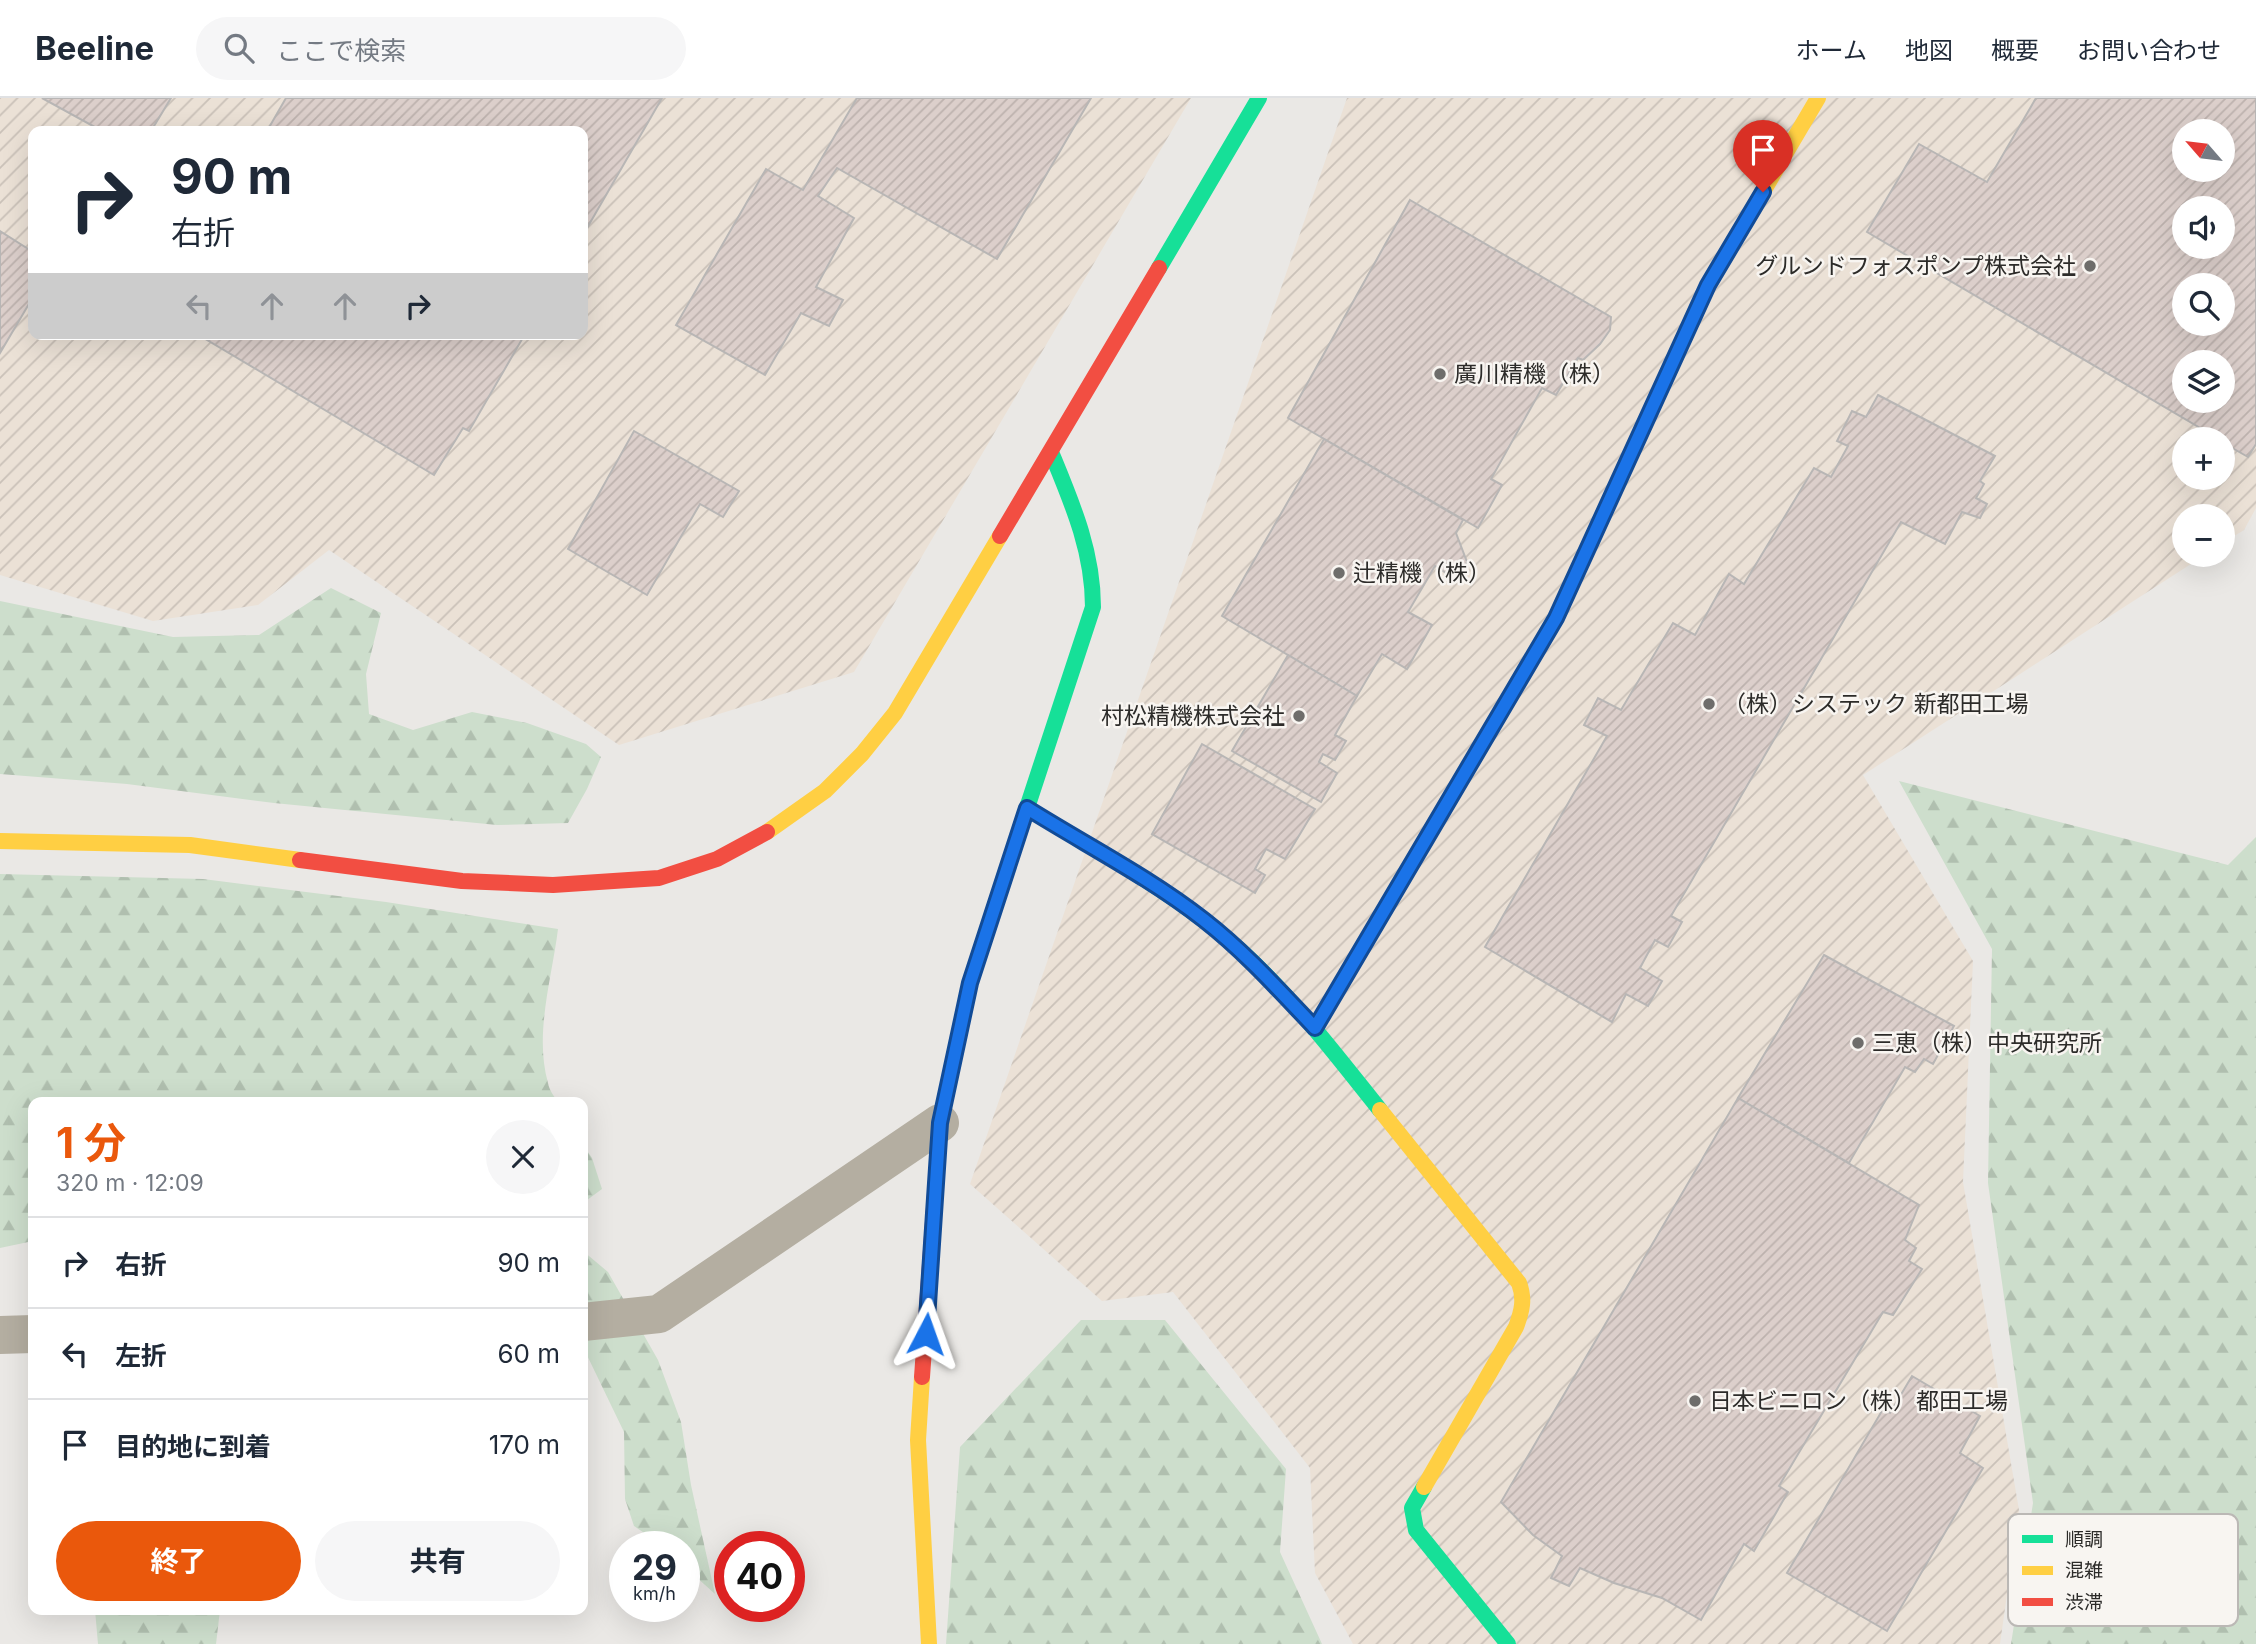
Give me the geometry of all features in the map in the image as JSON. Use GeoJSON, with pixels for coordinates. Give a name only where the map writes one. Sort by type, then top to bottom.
{"type":"FeatureCollection","features":[{"type":"Feature","properties":{"kind":"street"},"geometry":{"type":"LineString","coordinates":[[0,841],[190,845],[462,881],[553,885],[659,878],[717,859],[761,836],[825,791],[862,754],[895,713],[1259,98]]}},
{"type":"Feature","properties":{"kind":"street"},"geometry":{"type":"LineString","coordinates":[[1315,1028],[1556,618],[1708,285],[1818,98]]}},
{"type":"Feature","properties":{"kind":"street"},"geometry":{"type":"LineString","coordinates":[[929,1644],[918,1440],[940,1123],[970,983],[1093,607],[1094,585],[1090,565],[1072,502],[1051,452]]}},
{"type":"Feature","properties":{"kind":"street"},"geometry":{"type":"LineString","coordinates":[[1027,808],[1173,897],[1240,950],[1315,1028],[1520,1283],[1525,1296],[1524,1309],[1517,1327],[1412,1508],[1413,1519],[1421,1538],[1508,1644]]}},
{"type":"Feature","properties":{"kind":"street"},"geometry":{"type":"LineString","coordinates":[[588,1321],[659,1314],[940,1123]]}},
{"type":"Feature","properties":{"kind":"street"},"geometry":{"type":"LineString","coordinates":[[0,1335],[28,1334]]}},
{"type":"Feature","properties":{"kind":"shaded area"},"geometry":{"type":"Polygon","coordinates":[[[0,98],[1191,98],[854,672],[619,745],[329,550],[258,605],[153,621],[0,575],[0,98]]]}},
{"type":"Feature","properties":{"kind":"shaded area"},"geometry":{"type":"Polygon","coordinates":[[[1347,98],[2256,98],[2256,508],[2244,530],[2235,536],[2235,504],[2172,504],[2172,567],[2186,567],[1863,775],[1973,961],[1963,1182],[2019,1510],[2018,1514],[2008,1514],[2008,1588],[2000,1644],[1353,1644],[1315,1573],[1310,1468],[1173,1292],[1102,1301],[970,1184],[1347,98]]]}},
{"type":"Feature","properties":{"kind":"green space"},"geometry":{"type":"Polygon","coordinates":[[[331,588],[381,613],[366,674],[369,714],[413,730],[472,712],[527,723],[586,744],[601,757],[568,823],[497,825],[274,803],[127,784],[0,774],[0,601],[173,637],[259,635],[331,588]]]}},
{"type":"Feature","properties":{"kind":"green space"},"geometry":{"type":"Polygon","coordinates":[[[1899,781],[2228,865],[2256,837],[2256,1644],[2011,1644],[2014,1626],[2238,1626],[2238,1514],[2031,1514],[2033,1503],[1988,1183],[1992,949],[1899,781]]]}},
{"type":"Feature","properties":{"kind":"green space"},"geometry":{"type":"Polygon","coordinates":[[[0,874],[203,879],[386,902],[558,929],[543,1026],[544,1064],[555,1097],[28,1097],[28,1242],[0,1248],[0,874]]]}},
{"type":"Feature","properties":{"kind":"green space"},"geometry":{"type":"Polygon","coordinates":[[[588,1152],[592,1158],[602,1189],[588,1199],[588,1152]]]}},
{"type":"Feature","properties":{"kind":"green space"},"geometry":{"type":"Polygon","coordinates":[[[588,1255],[608,1272],[658,1360],[681,1422],[691,1485],[714,1593],[700,1580],[700,1531],[641,1531],[634,1526],[625,1499],[624,1432],[588,1357],[588,1255]]]}},
{"type":"Feature","properties":{"kind":"green space"},"geometry":{"type":"Polygon","coordinates":[[[1081,1320],[1165,1320],[1286,1469],[1280,1552],[1322,1644],[946,1644],[960,1447],[1081,1320]]]}},
{"type":"Feature","properties":{"kind":"green space"},"geometry":{"type":"Polygon","coordinates":[[[95,1615],[219,1615],[216,1644],[98,1644],[95,1615]]]}},
{"type":"Feature","properties":{"kind":"building"},"geometry":{"type":"Polygon","coordinates":[[[42,98],[171,98],[154,126],[93,126],[42,98]]]}},
{"type":"Feature","properties":{"kind":"building"},"geometry":{"type":"Polygon","coordinates":[[[286,98],[662,98],[588,226],[588,126],[270,126],[286,98]]]}},
{"type":"Feature","properties":{"kind":"building"},"geometry":{"type":"Polygon","coordinates":[[[857,98],[1091,98],[997,259],[837,168],[818,196],[854,218],[816,287],[843,300],[829,326],[801,313],[765,375],[676,325],[766,169],[803,190],[857,98]]]}},
{"type":"Feature","properties":{"kind":"building","name":"グルンドフォスポンプ株式会社"},"geometry":{"type":"Polygon","coordinates":[[[2036,98],[2256,98],[2256,444],[2248,457],[2235,450],[2235,427],[2199,427],[2175,413],[2235,413],[2235,350],[2172,350],[2172,411],[1867,232],[1919,144],[1987,182],[2036,98]]]}},
{"type":"Feature","properties":{"kind":"building","name":"廣川精機（株）"},"geometry":{"type":"Polygon","coordinates":[[[1410,200],[1611,317],[1610,330],[1583,360],[1578,358],[1556,395],[1542,388],[1491,479],[1502,485],[1478,528],[1288,418],[1410,200]]]}},
{"type":"Feature","properties":{"kind":"building"},"geometry":{"type":"Polygon","coordinates":[[[0,231],[28,249],[28,305],[0,353],[0,231]]]}},
{"type":"Feature","properties":{"kind":"building"},"geometry":{"type":"Polygon","coordinates":[[[207,340],[522,340],[469,431],[463,428],[434,475],[207,340]]]}},
{"type":"Feature","properties":{"kind":"building","name":"（株）システック 新都田工場"},"geometry":{"type":"Polygon","coordinates":[[[1878,395],[1995,456],[1980,481],[1984,484],[1976,498],[1987,504],[1980,518],[1962,512],[1945,544],[1901,522],[1671,916],[1682,922],[1668,947],[1655,940],[1640,968],[1662,981],[1648,1006],[1626,994],[1612,1022],[1485,947],[1607,736],[1584,725],[1598,698],[1621,710],[1673,623],[1695,635],[1729,574],[1744,584],[1814,468],[1831,477],[1848,446],[1837,441],[1852,411],[1866,417],[1878,395]]]}},
{"type":"Feature","properties":{"kind":"building"},"geometry":{"type":"Polygon","coordinates":[[[634,431],[739,491],[723,517],[700,504],[647,595],[568,549],[634,431]]]}},
{"type":"Feature","properties":{"kind":"building","name":"辻精機（株）"},"geometry":{"type":"Polygon","coordinates":[[[1324,439],[1463,520],[1456,533],[1467,562],[1457,580],[1435,566],[1408,612],[1432,625],[1407,669],[1382,654],[1357,696],[1222,616],[1324,439]]]}},
{"type":"Feature","properties":{"kind":"building","name":"村松精機株式会社"},"geometry":{"type":"Polygon","coordinates":[[[1288,655],[1357,696],[1335,735],[1346,741],[1335,760],[1323,754],[1319,762],[1337,773],[1321,802],[1232,751],[1288,655]]]}},
{"type":"Feature","properties":{"kind":"building"},"geometry":{"type":"Polygon","coordinates":[[[1202,744],[1315,809],[1285,859],[1266,849],[1255,869],[1265,875],[1255,893],[1152,834],[1202,744]]]}},
{"type":"Feature","properties":{"kind":"building","name":"三恵（株）中央研究所"},"geometry":{"type":"Polygon","coordinates":[[[1824,955],[1954,1026],[1933,1064],[1924,1059],[1915,1072],[1905,1067],[1849,1163],[1738,1098],[1824,955]]]}},
{"type":"Feature","properties":{"kind":"building","name":"日本ビニロン（株）都田工場"},"geometry":{"type":"Polygon","coordinates":[[[1738,1098],[1919,1205],[1905,1240],[1916,1248],[1909,1261],[1922,1269],[1893,1315],[1883,1312],[1779,1486],[1788,1492],[1754,1551],[1744,1544],[1701,1620],[1662,1598],[1614,1583],[1580,1568],[1569,1586],[1551,1578],[1562,1556],[1533,1535],[1501,1502],[1738,1098]]]}},
{"type":"Feature","properties":{"kind":"building"},"geometry":{"type":"Polygon","coordinates":[[[1912,1376],[1980,1416],[1960,1453],[1983,1468],[1887,1631],[1787,1573],[1883,1409],[1890,1413],[1912,1376]]]}},
{"type":"Feature","properties":{"kind":"traffic: fast"},"geometry":{"type":"LineString","coordinates":[[1159,268],[1259,98]]}},
{"type":"Feature","properties":{"kind":"traffic: fast"},"geometry":{"type":"LineString","coordinates":[[999,893],[1093,607],[1085,547],[1074,509],[1051,452]]}},
{"type":"Feature","properties":{"kind":"traffic: fast"},"geometry":{"type":"LineString","coordinates":[[1027,808],[1163,892],[1240,950],[1296,1007],[1380,1110]]}},
{"type":"Feature","properties":{"kind":"traffic: fast"},"geometry":{"type":"LineString","coordinates":[[1424,1487],[1412,1508],[1416,1530],[1508,1644]]}},
{"type":"Feature","properties":{"kind":"traffic: slow"},"geometry":{"type":"LineString","coordinates":[[1601,519],[1708,285],[1818,98]]}},
{"type":"Feature","properties":{"kind":"traffic: slow"},"geometry":{"type":"LineString","coordinates":[[767,832],[825,791],[862,754],[895,713],[1000,536]]}},
{"type":"Feature","properties":{"kind":"traffic: slow"},"geometry":{"type":"LineString","coordinates":[[0,841],[190,845],[300,860]]}},
{"type":"Feature","properties":{"kind":"traffic: slow"},"geometry":{"type":"LineString","coordinates":[[1380,1110],[1519,1283],[1522,1294],[1516,1327],[1424,1487]]}},
{"type":"Feature","properties":{"kind":"traffic: slow"},"geometry":{"type":"LineString","coordinates":[[922,1377],[918,1440],[929,1644]]}},
{"type":"Feature","properties":{"kind":"traffic: jam"},"geometry":{"type":"LineString","coordinates":[[1000,536],[1159,268]]}},
{"type":"Feature","properties":{"kind":"traffic: jam"},"geometry":{"type":"LineString","coordinates":[[1315,1028],[1556,618],[1601,519]]}},
{"type":"Feature","properties":{"kind":"traffic: jam"},"geometry":{"type":"LineString","coordinates":[[300,860],[462,881],[553,885],[659,878],[717,859],[767,832]]}},
{"type":"Feature","properties":{"kind":"traffic: jam"},"geometry":{"type":"LineString","coordinates":[[922,1377],[940,1123],[970,983],[999,893]]}},
{"type":"Feature","properties":{"kind":"place","name":"グルンドフォスポンプ株式会社"},"geometry":{"type":"Point","coordinates":[2090,266]}},
{"type":"Feature","properties":{"kind":"place","name":"廣川精機（株）"},"geometry":{"type":"Point","coordinates":[1440,374]}},
{"type":"Feature","properties":{"kind":"place","name":"辻精機（株）"},"geometry":{"type":"Point","coordinates":[1339,573]}},
{"type":"Feature","properties":{"kind":"place","name":"（株）システック 新都田工場"},"geometry":{"type":"Point","coordinates":[1709,704]}},
{"type":"Feature","properties":{"kind":"place","name":"村松精機株式会社"},"geometry":{"type":"Point","coordinates":[1299,716]}},
{"type":"Feature","properties":{"kind":"place","name":"三恵（株）中央研究所"},"geometry":{"type":"Point","coordinates":[1858,1043]}},
{"type":"Feature","properties":{"kind":"place","name":"日本ビニロン（株）都田工場"},"geometry":{"type":"Point","coordinates":[1695,1401]}},
{"type":"Feature","properties":{"kind":"route"},"geometry":{"type":"LineString","coordinates":[[926,1334],[940,1123],[970,983],[1027,808],[1173,897],[1205,920],[1240,950],[1315,1028],[1556,618],[1708,285],[1763,192]]}}]}
